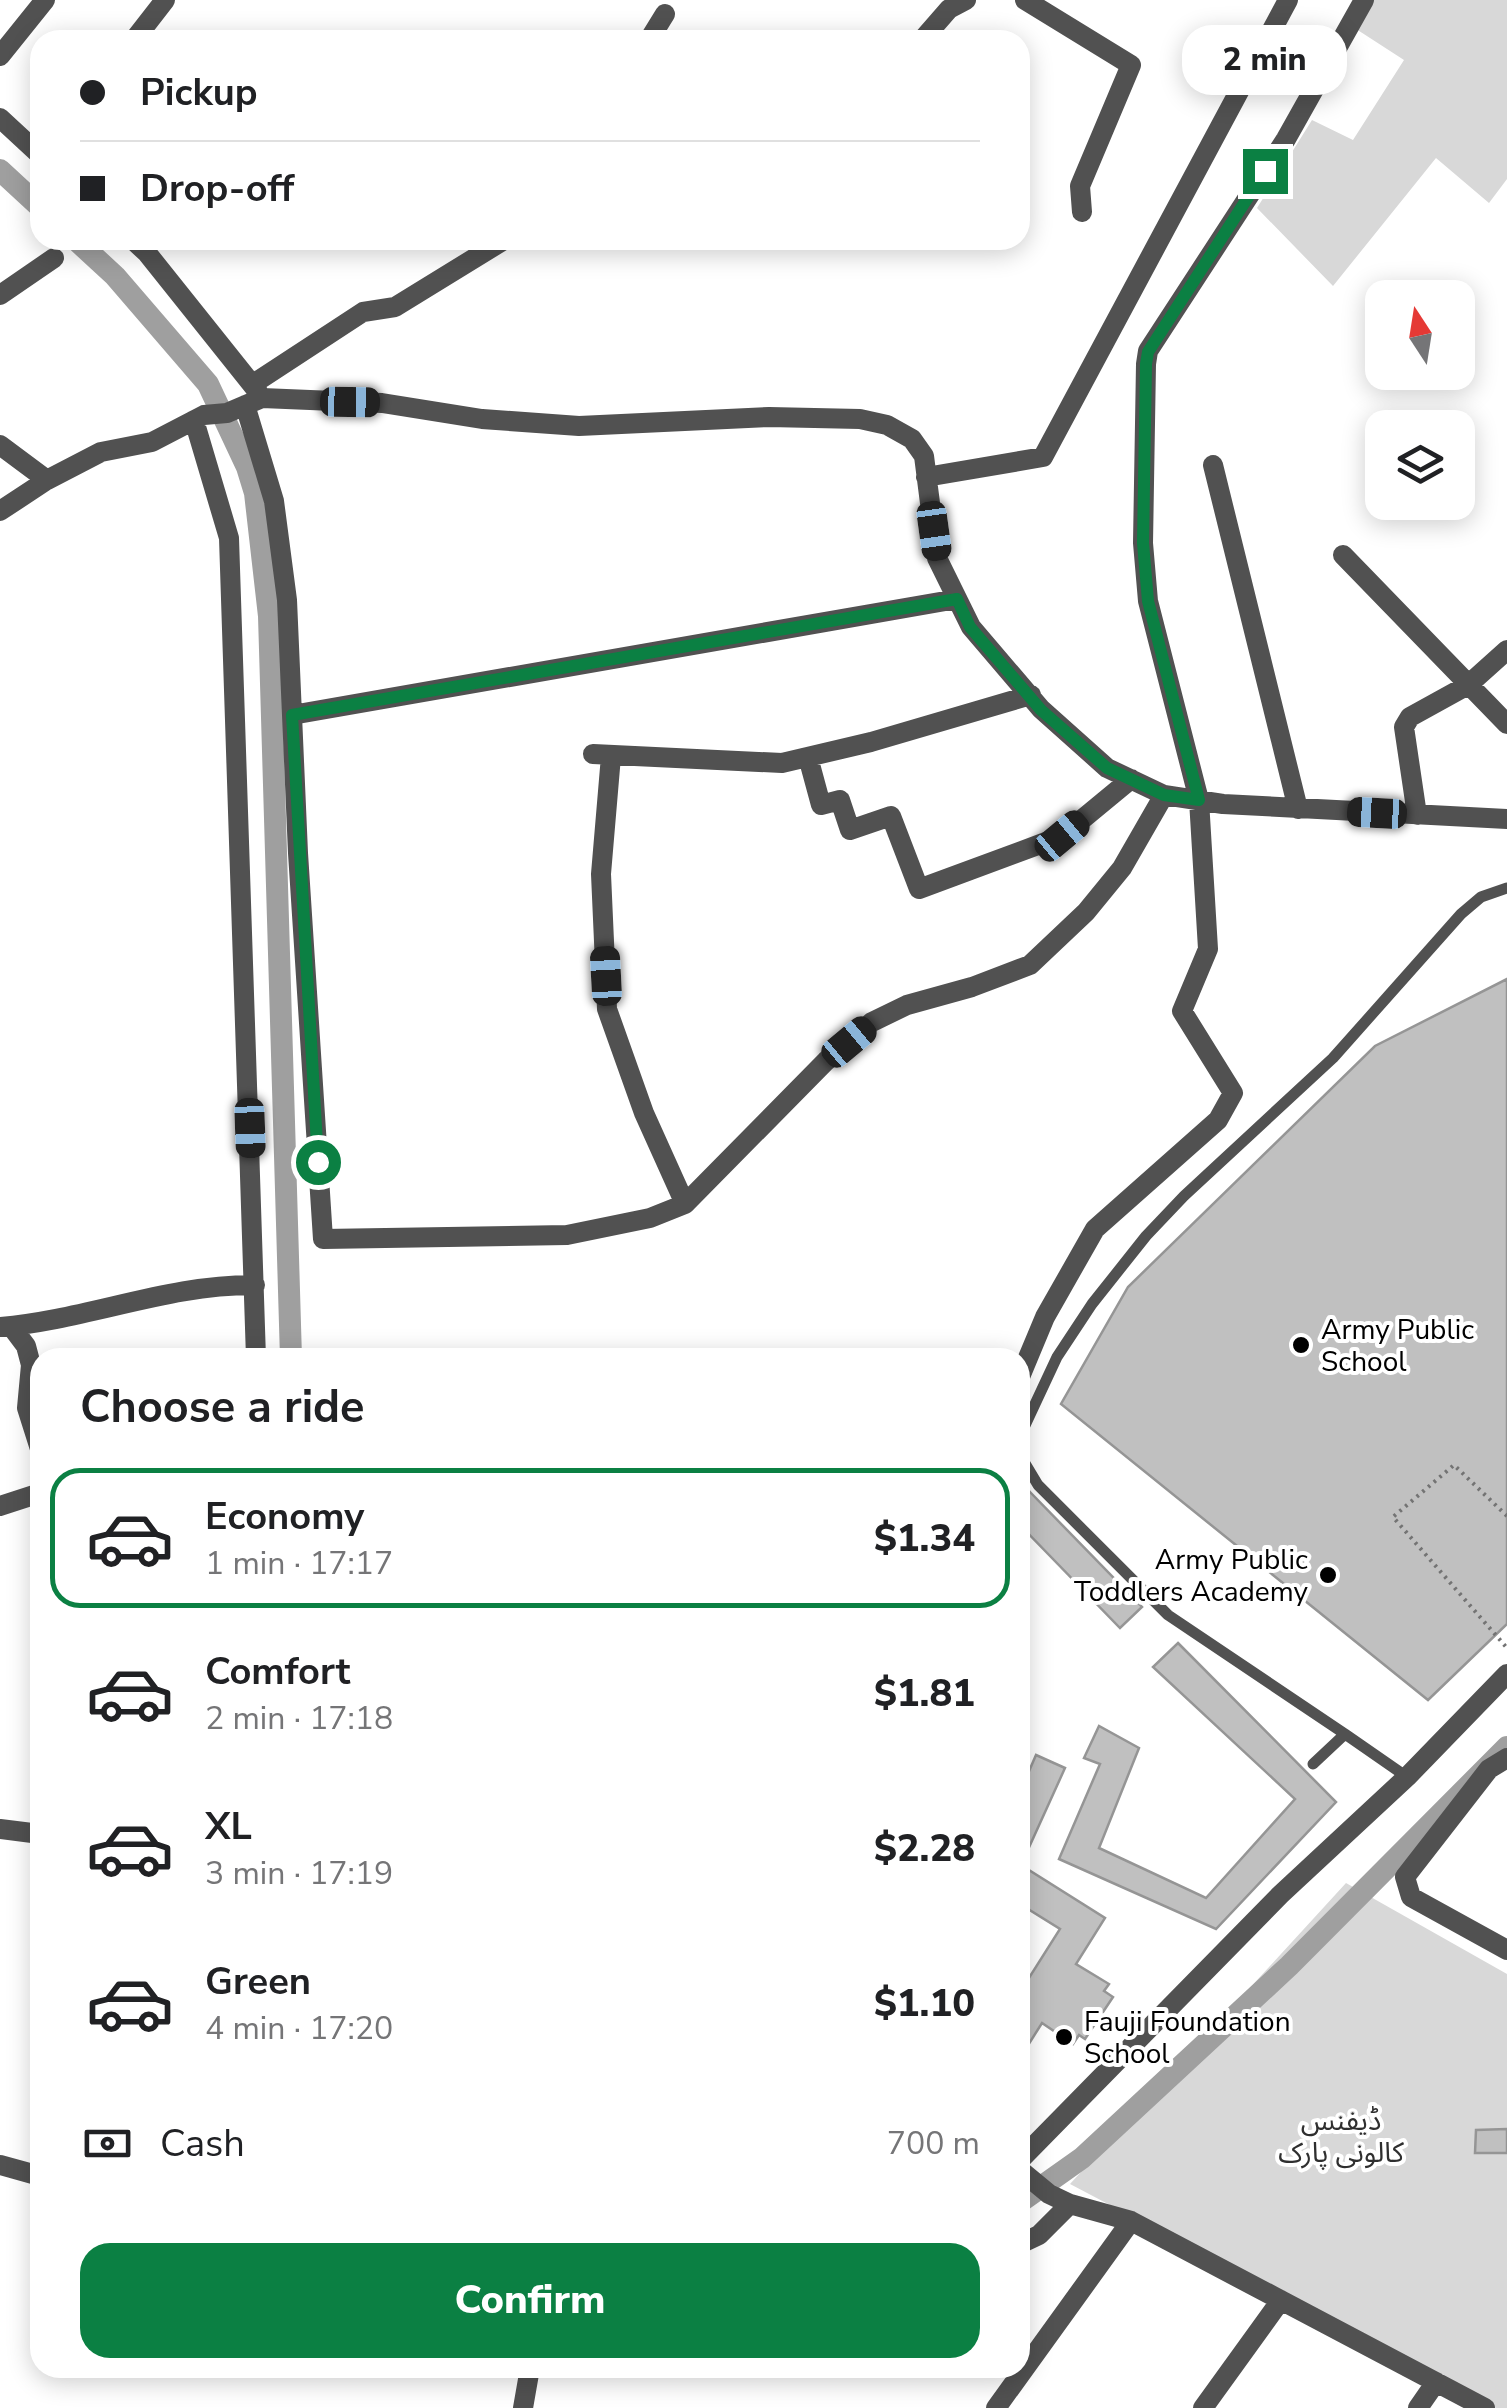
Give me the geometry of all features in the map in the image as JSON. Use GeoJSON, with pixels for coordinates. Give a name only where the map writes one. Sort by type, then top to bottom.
{"type":"FeatureCollection","features":[{"type":"Feature","properties":{"kind":"street"},"geometry":{"type":"LineString","coordinates":[[0,56],[45,0]]}},
{"type":"Feature","properties":{"kind":"street"},"geometry":{"type":"LineString","coordinates":[[142,30],[165,0]]}},
{"type":"Feature","properties":{"kind":"street"},"geometry":{"type":"LineString","coordinates":[[931,30],[949,9],[966,0]]}},
{"type":"Feature","properties":{"kind":"street"},"geometry":{"type":"LineString","coordinates":[[1025,0],[1132,65],[1080,186],[1082,212]]}},
{"type":"Feature","properties":{"kind":"street"},"geometry":{"type":"LineString","coordinates":[[926,477],[1043,457],[1288,0]]}},
{"type":"Feature","properties":{"kind":"street"},"geometry":{"type":"LineString","coordinates":[[1030,1353],[1045,1317],[1095,1230],[1218,1120],[1233,1093],[1182,1011],[1208,949],[1199,800],[1148,601],[1143,543],[1148,352],[1286,139],[1364,0]]}},
{"type":"Feature","properties":{"kind":"street"},"geometry":{"type":"LineString","coordinates":[[655,30],[665,14]]}},
{"type":"Feature","properties":{"kind":"street"},"geometry":{"type":"LineString","coordinates":[[0,118],[30,146]]}},
{"type":"Feature","properties":{"kind":"street"},"geometry":{"type":"LineString","coordinates":[[145,250],[247,400],[274,501],[287,600],[298,854],[323,1238],[567,1235],[650,1218],[685,1204],[826,1062],[872,1022],[907,1006],[1030,966],[1086,912],[1122,868],[1164,795]]}},
{"type":"Feature","properties":{"kind":"street"},"geometry":{"type":"LineString","coordinates":[[0,511],[47,480],[101,452],[152,442],[199,417],[247,400],[363,312],[395,307],[488,250]]}},
{"type":"Feature","properties":{"kind":"street"},"geometry":{"type":"LineString","coordinates":[[0,295],[54,258]]}},
{"type":"Feature","properties":{"kind":"street"},"geometry":{"type":"LineString","coordinates":[[247,400],[382,403],[482,420],[579,426],[769,416],[887,425],[912,439],[924,456],[938,558],[970,627],[1041,710],[1107,768],[1164,795],[1199,800],[1507,820]]}},
{"type":"Feature","properties":{"kind":"street"},"geometry":{"type":"LineString","coordinates":[[199,417],[229,538],[256,1348]]}},
{"type":"Feature","properties":{"kind":"street"},"geometry":{"type":"LineString","coordinates":[[0,445],[47,480]]}},
{"type":"Feature","properties":{"kind":"street"},"geometry":{"type":"LineString","coordinates":[[1213,465],[1298,809]]}},
{"type":"Feature","properties":{"kind":"street"},"geometry":{"type":"LineString","coordinates":[[1342,555],[1507,724]]}},
{"type":"Feature","properties":{"kind":"street"},"geometry":{"type":"LineString","coordinates":[[292,715],[957,599]]}},
{"type":"Feature","properties":{"kind":"street"},"geometry":{"type":"LineString","coordinates":[[1417,815],[1404,727],[1410,717],[1468,686],[1507,650]]}},
{"type":"Feature","properties":{"kind":"street"},"geometry":{"type":"LineString","coordinates":[[685,1204],[644,1113],[607,1009],[601,874],[602,755],[782,763],[1031,695]]}},
{"type":"Feature","properties":{"kind":"street"},"geometry":{"type":"LineString","coordinates":[[808,757],[821,805],[840,800],[850,830],[891,816],[919,889],[1062,836],[1132,779]]}},
{"type":"Feature","properties":{"kind":"street"},"geometry":{"type":"LineString","coordinates":[[5,1326],[219,1284],[255,1284]]}},
{"type":"Feature","properties":{"kind":"street"},"geometry":{"type":"LineString","coordinates":[[5,1326],[26,1346],[30,1358]]}},
{"type":"Feature","properties":{"kind":"street"},"geometry":{"type":"LineString","coordinates":[[30,1382],[30,1417]]}},
{"type":"Feature","properties":{"kind":"street"},"geometry":{"type":"LineString","coordinates":[[0,1506],[30,1496]]}},
{"type":"Feature","properties":{"kind":"street"},"geometry":{"type":"LineString","coordinates":[[1030,2160],[1280,1895],[1407,1777],[1507,1674]]}},
{"type":"Feature","properties":{"kind":"street"},"geometry":{"type":"LineString","coordinates":[[1507,1758],[1489,1768],[1404,1877],[1410,1897],[1507,1950]]}},
{"type":"Feature","properties":{"kind":"street"},"geometry":{"type":"LineString","coordinates":[[0,1829],[30,1833]]}},
{"type":"Feature","properties":{"kind":"street"},"geometry":{"type":"LineString","coordinates":[[0,2165],[30,2173]]}},
{"type":"Feature","properties":{"kind":"street"},"geometry":{"type":"LineString","coordinates":[[1030,2176],[1049,2194],[1131,2221],[1485,2408]]}},
{"type":"Feature","properties":{"kind":"street"},"geometry":{"type":"LineString","coordinates":[[1030,2239],[1070,2204]]}},
{"type":"Feature","properties":{"kind":"street"},"geometry":{"type":"LineString","coordinates":[[1030,2361],[1131,2221]]}},
{"type":"Feature","properties":{"kind":"street"},"geometry":{"type":"LineString","coordinates":[[1203,2408],[1281,2300]]}},
{"type":"Feature","properties":{"kind":"street"},"geometry":{"type":"LineString","coordinates":[[523,2408],[528,2378]]}},
{"type":"Feature","properties":{"kind":"street"},"geometry":{"type":"LineString","coordinates":[[996,2408],[1018,2378]]}},
{"type":"Feature","properties":{"kind":"street"},"geometry":{"type":"LineString","coordinates":[[1418,2408],[1436,2382]]}},
{"type":"Feature","properties":{"kind":"lane"},"geometry":{"type":"LineString","coordinates":[[1030,1416],[1066,1344],[1146,1236],[1333,1058],[1461,914],[1482,898],[1507,888]]}},
{"type":"Feature","properties":{"kind":"lane"},"geometry":{"type":"LineString","coordinates":[[1030,1472],[1038,1485],[1168,1615],[1407,1777]]}},
{"type":"Feature","properties":{"kind":"lane"},"geometry":{"type":"LineString","coordinates":[[1314,1764],[1344,1734]]}},
{"type":"Feature","properties":{"kind":"path"},"geometry":{"type":"LineString","coordinates":[[1507,1516],[1454,1465],[1393,1517],[1507,1648]]}},
{"type":"Feature","properties":{"kind":"green space"},"geometry":{"type":"Polygon","coordinates":[[[1372,0],[1507,0],[1507,179],[1489,203],[1436,158],[1333,286],[1257,208],[1312,120],[1353,140],[1404,60],[1353,27],[1372,0]]]}},
{"type":"Feature","properties":{"kind":"green space","name":"ڈیفنس کالونی پارک"},"geometry":{"type":"Polygon","coordinates":[[[1346,1883],[1507,1974],[1507,2408],[1496,2408],[1070,2184],[1346,1883]]]}},
{"type":"Feature","properties":{"kind":"building","name":"Army Public School"},"geometry":{"type":"Polygon","coordinates":[[[1507,979],[1507,1624],[1428,1700],[1061,1404],[1128,1287],[1375,1046],[1507,979]]]}},
{"type":"Feature","properties":{"kind":"building"},"geometry":{"type":"Polygon","coordinates":[[[1030,1492],[1142,1607],[1120,1628],[1030,1535],[1030,1492]]]}},
{"type":"Feature","properties":{"kind":"building"},"geometry":{"type":"Polygon","coordinates":[[[1178,1643],[1336,1802],[1216,1929],[1059,1859],[1100,1764],[1084,1758],[1099,1726],[1139,1748],[1099,1848],[1206,1898],[1295,1799],[1153,1667],[1178,1643]]]}},
{"type":"Feature","properties":{"kind":"building"},"geometry":{"type":"Polygon","coordinates":[[[1036,1755],[1065,1768],[1030,1845],[1030,1769],[1036,1755]]]}},
{"type":"Feature","properties":{"kind":"building"},"geometry":{"type":"Polygon","coordinates":[[[1030,1871],[1105,1918],[1076,1964],[1109,1984],[1104,1991],[1113,1997],[1085,2039],[1079,2035],[1073,2044],[1042,2023],[1030,2042],[1030,1976],[1060,1929],[1030,1910],[1030,1871]]]}},
{"type":"Feature","properties":{"kind":"building"},"geometry":{"type":"Polygon","coordinates":[[[1507,2129],[1507,2153],[1475,2153],[1476,2130],[1507,2129]]]}},
{"type":"Feature","properties":{"kind":"waterway"},"geometry":{"type":"LineString","coordinates":[[0,170],[30,198]]}},
{"type":"Feature","properties":{"kind":"waterway"},"geometry":{"type":"LineString","coordinates":[[87,250],[115,276],[208,384],[255,493],[269,616],[291,1348]]}},
{"type":"Feature","properties":{"kind":"waterway"},"geometry":{"type":"LineString","coordinates":[[1030,2195],[1082,2158],[1289,1966],[1507,1747]]}},
{"type":"Feature","properties":{"kind":"place","name":"Army Public School"},"geometry":{"type":"Point","coordinates":[1301,1345]}},
{"type":"Feature","properties":{"kind":"place","name":"Army Public Toddlers Academy"},"geometry":{"type":"Point","coordinates":[1328,1575]}},
{"type":"Feature","properties":{"kind":"place","name":"Fauji Foundation School"},"geometry":{"type":"Point","coordinates":[1064,2037]}},
{"type":"Feature","properties":{"kind":"route"},"geometry":{"type":"LineString","coordinates":[[318,1162],[292,715],[957,599],[970,627],[1041,710],[1107,768],[1164,795],[1199,800],[1148,601],[1143,543],[1146,364],[1148,352],[1265,171]]}}]}
